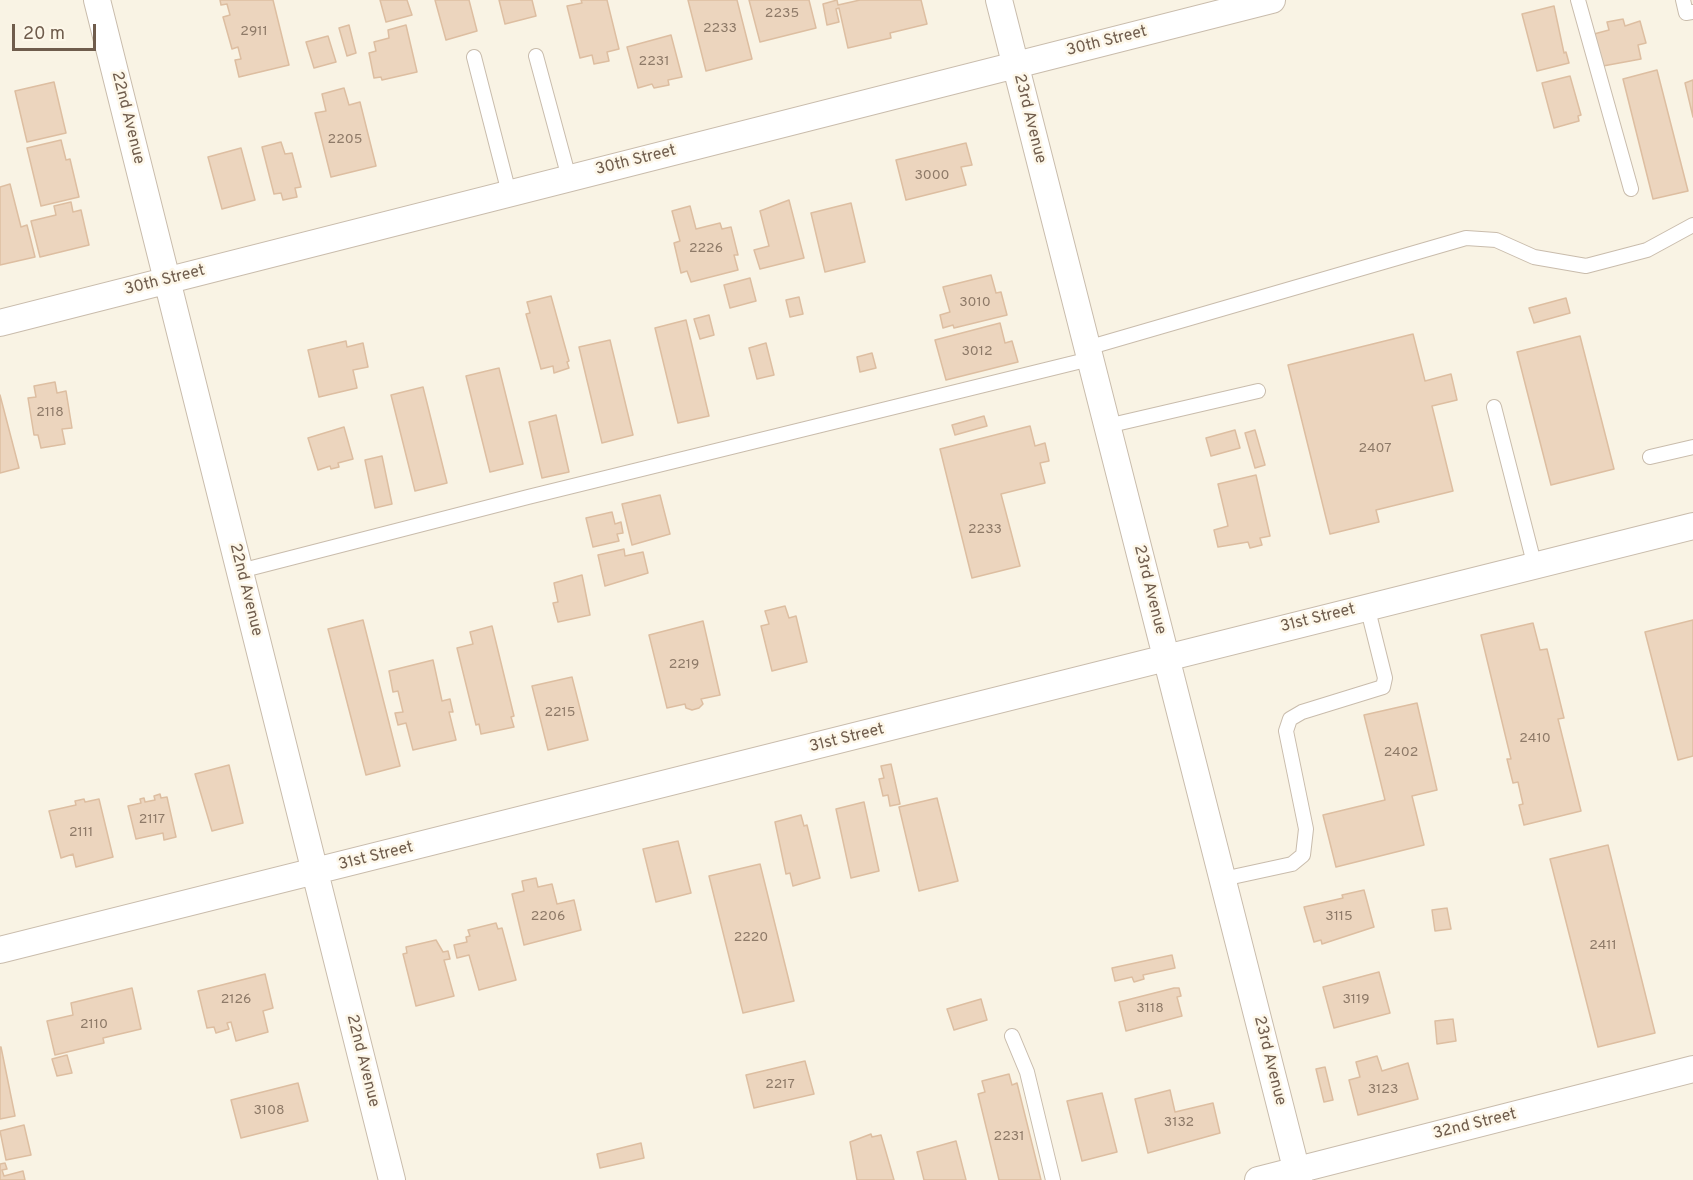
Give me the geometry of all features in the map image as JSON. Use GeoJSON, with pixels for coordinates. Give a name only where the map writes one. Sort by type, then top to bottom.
{"type":"FeatureCollection","features":[{"type":"Feature","properties":{"kind":"street","name":"22nd Avenue"},"geometry":{"type":"LineString","coordinates":[[97,0],[392,1180]]}},
{"type":"Feature","properties":{"kind":"street","name":"23rd Avenue"},"geometry":{"type":"LineString","coordinates":[[999,0],[1298,1175]]}},
{"type":"Feature","properties":{"kind":"street","name":"30th Street"},"geometry":{"type":"LineString","coordinates":[[0,323],[1272,0]]}},
{"type":"Feature","properties":{"kind":"street","name":"31st Street"},"geometry":{"type":"LineString","coordinates":[[0,950],[1167,659],[1534,563],[1693,526]]}},
{"type":"Feature","properties":{"kind":"street","name":"32nd Street"},"geometry":{"type":"LineString","coordinates":[[1258,1180],[1298,1175],[1693,1069]]}},
{"type":"Feature","properties":{"kind":"lane"},"geometry":{"type":"LineString","coordinates":[[1578,0],[1631,189]]}},
{"type":"Feature","properties":{"kind":"lane"},"geometry":{"type":"LineString","coordinates":[[1683,0],[1686,13],[1693,12]]}},
{"type":"Feature","properties":{"kind":"lane"},"geometry":{"type":"LineString","coordinates":[[536,56],[569,178]]}},
{"type":"Feature","properties":{"kind":"lane"},"geometry":{"type":"LineString","coordinates":[[474,57],[509,193]]}},
{"type":"Feature","properties":{"kind":"lane"},"geometry":{"type":"LineString","coordinates":[[240,571],[1089,354],[1466,238],[1496,240],[1534,257],[1586,266],[1647,250],[1693,225]]}},
{"type":"Feature","properties":{"kind":"lane"},"geometry":{"type":"LineString","coordinates":[[1107,426],[1258,391]]}},
{"type":"Feature","properties":{"kind":"lane"},"geometry":{"type":"LineString","coordinates":[[1494,407],[1534,563]]}},
{"type":"Feature","properties":{"kind":"lane"},"geometry":{"type":"LineString","coordinates":[[1650,457],[1693,447]]}},
{"type":"Feature","properties":{"kind":"lane"},"geometry":{"type":"LineString","coordinates":[[1223,879],[1292,864],[1303,855],[1306,829],[1286,731],[1290,719],[1302,711],[1383,687],[1385,678],[1367,606]]}},
{"type":"Feature","properties":{"kind":"lane"},"geometry":{"type":"LineString","coordinates":[[1012,1036],[1027,1072],[1053,1180]]}},
{"type":"Feature","properties":{"kind":"building"},"geometry":{"type":"Polygon","coordinates":[[[220,0],[273,0],[289,65],[239,77],[235,60],[241,59],[238,47],[232,49],[223,17],[230,15],[227,4],[221,5],[220,0]]]}},
{"type":"Feature","properties":{"kind":"building"},"geometry":{"type":"Polygon","coordinates":[[[380,0],[407,0],[412,15],[386,22],[380,0]]]}},
{"type":"Feature","properties":{"kind":"building"},"geometry":{"type":"Polygon","coordinates":[[[435,0],[469,0],[477,31],[446,40],[435,0]]]}},
{"type":"Feature","properties":{"kind":"building"},"geometry":{"type":"Polygon","coordinates":[[[499,0],[532,0],[536,16],[505,24],[499,0]]]}},
{"type":"Feature","properties":{"kind":"building"},"geometry":{"type":"Polygon","coordinates":[[[581,0],[607,0],[619,49],[607,52],[609,61],[594,64],[592,55],[580,58],[567,6],[582,3],[581,0]]]}},
{"type":"Feature","properties":{"kind":"building"},"geometry":{"type":"Polygon","coordinates":[[[688,0],[737,0],[752,59],[706,71],[688,0]]]}},
{"type":"Feature","properties":{"kind":"building"},"geometry":{"type":"Polygon","coordinates":[[[749,0],[809,0],[816,28],[760,42],[749,0]]]}},
{"type":"Feature","properties":{"kind":"building"},"geometry":{"type":"Polygon","coordinates":[[[837,0],[838,5],[860,0],[921,0],[927,24],[890,33],[891,38],[848,48],[839,8],[836,9],[839,22],[827,25],[823,4],[837,0]]]}},
{"type":"Feature","properties":{"kind":"building"},"geometry":{"type":"Polygon","coordinates":[[[1554,6],[1564,53],[1566,52],[1569,63],[1537,71],[1522,14],[1554,6]]]}},
{"type":"Feature","properties":{"kind":"building"},"geometry":{"type":"Polygon","coordinates":[[[1623,19],[1625,26],[1640,21],[1646,43],[1638,45],[1641,59],[1603,66],[1594,34],[1609,30],[1607,22],[1623,19]]]}},
{"type":"Feature","properties":{"kind":"building"},"geometry":{"type":"Polygon","coordinates":[[[349,25],[356,53],[347,56],[339,28],[349,25]]]}},
{"type":"Feature","properties":{"kind":"building"},"geometry":{"type":"Polygon","coordinates":[[[406,25],[417,72],[382,80],[381,77],[374,78],[369,53],[376,51],[374,42],[389,38],[388,30],[406,25]]]}},
{"type":"Feature","properties":{"kind":"building"},"geometry":{"type":"Polygon","coordinates":[[[671,35],[682,77],[668,80],[669,85],[654,88],[652,84],[638,88],[627,47],[671,35]]]}},
{"type":"Feature","properties":{"kind":"building"},"geometry":{"type":"Polygon","coordinates":[[[328,36],[336,62],[314,68],[306,42],[328,36]]]}},
{"type":"Feature","properties":{"kind":"building"},"geometry":{"type":"Polygon","coordinates":[[[1657,70],[1688,191],[1653,199],[1623,79],[1657,70]]]}},
{"type":"Feature","properties":{"kind":"building"},"geometry":{"type":"Polygon","coordinates":[[[1570,76],[1581,115],[1578,116],[1579,121],[1554,128],[1542,83],[1570,76]]]}},
{"type":"Feature","properties":{"kind":"building"},"geometry":{"type":"Polygon","coordinates":[[[1693,80],[1693,117],[1685,83],[1693,80]]]}},
{"type":"Feature","properties":{"kind":"building"},"geometry":{"type":"Polygon","coordinates":[[[54,82],[66,133],[27,142],[15,91],[54,82]]]}},
{"type":"Feature","properties":{"kind":"building"},"geometry":{"type":"Polygon","coordinates":[[[344,88],[349,105],[360,102],[376,166],[331,177],[315,113],[326,111],[322,94],[344,88]]]}},
{"type":"Feature","properties":{"kind":"building"},"geometry":{"type":"Polygon","coordinates":[[[61,140],[66,160],[70,159],[79,197],[41,206],[27,148],[61,140]]]}},
{"type":"Feature","properties":{"kind":"building"},"geometry":{"type":"Polygon","coordinates":[[[281,142],[285,154],[292,153],[301,187],[295,188],[297,197],[283,200],[281,193],[274,194],[262,147],[281,142]]]}},
{"type":"Feature","properties":{"kind":"building"},"geometry":{"type":"Polygon","coordinates":[[[966,143],[972,165],[961,167],[966,185],[906,200],[896,160],[966,143]]]}},
{"type":"Feature","properties":{"kind":"building"},"geometry":{"type":"Polygon","coordinates":[[[241,148],[255,200],[222,209],[208,157],[241,148]]]}},
{"type":"Feature","properties":{"kind":"building"},"geometry":{"type":"Polygon","coordinates":[[[10,184],[21,227],[27,225],[35,257],[0,265],[0,187],[10,184]]]}},
{"type":"Feature","properties":{"kind":"building"},"geometry":{"type":"Polygon","coordinates":[[[789,200],[804,258],[760,269],[754,250],[769,246],[760,211],[789,200]]]}},
{"type":"Feature","properties":{"kind":"building"},"geometry":{"type":"Polygon","coordinates":[[[71,202],[73,212],[81,210],[89,245],[40,257],[31,221],[56,215],[54,206],[71,202]]]}},
{"type":"Feature","properties":{"kind":"building"},"geometry":{"type":"Polygon","coordinates":[[[851,203],[865,262],[825,272],[811,213],[851,203]]]}},
{"type":"Feature","properties":{"kind":"building"},"geometry":{"type":"Polygon","coordinates":[[[690,206],[696,229],[720,223],[722,229],[731,227],[738,255],[734,255],[738,270],[691,282],[687,271],[681,273],[674,243],[680,241],[672,211],[690,206]]]}},
{"type":"Feature","properties":{"kind":"building"},"geometry":{"type":"Polygon","coordinates":[[[991,275],[996,293],[1001,292],[1007,315],[954,328],[953,325],[943,328],[940,315],[950,312],[943,287],[991,275]]]}},
{"type":"Feature","properties":{"kind":"building"},"geometry":{"type":"Polygon","coordinates":[[[750,278],[756,301],[730,308],[724,285],[750,278]]]}},
{"type":"Feature","properties":{"kind":"building"},"geometry":{"type":"Polygon","coordinates":[[[551,296],[569,361],[567,362],[569,368],[554,373],[553,366],[541,369],[526,314],[530,313],[527,302],[551,296]]]}},
{"type":"Feature","properties":{"kind":"building"},"geometry":{"type":"Polygon","coordinates":[[[799,297],[803,314],[790,317],[786,300],[799,297]]]}},
{"type":"Feature","properties":{"kind":"building"},"geometry":{"type":"Polygon","coordinates":[[[1566,298],[1570,313],[1534,323],[1529,308],[1566,298]]]}},
{"type":"Feature","properties":{"kind":"building"},"geometry":{"type":"Polygon","coordinates":[[[709,315],[714,335],[700,339],[694,319],[709,315]]]}},
{"type":"Feature","properties":{"kind":"building"},"geometry":{"type":"Polygon","coordinates":[[[686,320],[709,416],[678,423],[655,328],[686,320]]]}},
{"type":"Feature","properties":{"kind":"building"},"geometry":{"type":"Polygon","coordinates":[[[1000,323],[1005,343],[1012,341],[1018,362],[946,380],[935,340],[1000,323]]]}},
{"type":"Feature","properties":{"kind":"building"},"geometry":{"type":"Polygon","coordinates":[[[1413,334],[1425,381],[1451,374],[1457,400],[1432,406],[1453,491],[1376,510],[1379,522],[1330,534],[1288,365],[1413,334]]]}},
{"type":"Feature","properties":{"kind":"building"},"geometry":{"type":"Polygon","coordinates":[[[1580,336],[1614,469],[1551,485],[1517,352],[1580,336]]]}},
{"type":"Feature","properties":{"kind":"building"},"geometry":{"type":"Polygon","coordinates":[[[610,340],[633,435],[602,443],[579,347],[610,340]]]}},
{"type":"Feature","properties":{"kind":"building"},"geometry":{"type":"Polygon","coordinates":[[[346,341],[347,347],[363,343],[368,367],[353,370],[357,388],[319,397],[308,350],[346,341]]]}},
{"type":"Feature","properties":{"kind":"building"},"geometry":{"type":"Polygon","coordinates":[[[766,343],[774,375],[757,379],[749,348],[766,343]]]}},
{"type":"Feature","properties":{"kind":"building"},"geometry":{"type":"Polygon","coordinates":[[[872,353],[876,368],[860,372],[857,357],[872,353]]]}},
{"type":"Feature","properties":{"kind":"building"},"geometry":{"type":"Polygon","coordinates":[[[499,368],[523,464],[490,472],[466,376],[499,368]]]}},
{"type":"Feature","properties":{"kind":"building"},"geometry":{"type":"Polygon","coordinates":[[[55,382],[57,393],[66,391],[72,428],[62,429],[65,444],[41,448],[38,435],[34,435],[28,398],[36,397],[34,386],[55,382]]]}},
{"type":"Feature","properties":{"kind":"building"},"geometry":{"type":"Polygon","coordinates":[[[423,387],[447,483],[415,491],[391,395],[423,387]]]}},
{"type":"Feature","properties":{"kind":"building"},"geometry":{"type":"Polygon","coordinates":[[[0,395],[19,468],[0,473],[0,395]]]}},
{"type":"Feature","properties":{"kind":"building"},"geometry":{"type":"Polygon","coordinates":[[[556,415],[569,472],[542,478],[529,422],[556,415]]]}},
{"type":"Feature","properties":{"kind":"building"},"geometry":{"type":"Polygon","coordinates":[[[984,416],[987,426],[955,435],[952,425],[984,416]]]}},
{"type":"Feature","properties":{"kind":"building"},"geometry":{"type":"Polygon","coordinates":[[[1030,426],[1035,446],[1045,443],[1049,461],[1040,463],[1045,483],[1001,494],[1020,566],[972,578],[940,449],[1030,426]]]}},
{"type":"Feature","properties":{"kind":"building"},"geometry":{"type":"Polygon","coordinates":[[[344,427],[353,459],[338,463],[339,467],[331,469],[330,466],[318,470],[308,438],[344,427]]]}},
{"type":"Feature","properties":{"kind":"building"},"geometry":{"type":"Polygon","coordinates":[[[1235,430],[1240,448],[1211,456],[1206,438],[1235,430]]]}},
{"type":"Feature","properties":{"kind":"building"},"geometry":{"type":"Polygon","coordinates":[[[1255,430],[1265,465],[1255,468],[1245,433],[1255,430]]]}},
{"type":"Feature","properties":{"kind":"building"},"geometry":{"type":"Polygon","coordinates":[[[382,456],[392,504],[375,508],[365,460],[382,456]]]}},
{"type":"Feature","properties":{"kind":"building"},"geometry":{"type":"Polygon","coordinates":[[[1256,475],[1270,536],[1260,538],[1262,545],[1250,548],[1248,542],[1218,547],[1214,530],[1228,526],[1218,484],[1256,475]]]}},
{"type":"Feature","properties":{"kind":"building"},"geometry":{"type":"Polygon","coordinates":[[[660,495],[670,534],[632,545],[622,504],[660,495]]]}},
{"type":"Feature","properties":{"kind":"building"},"geometry":{"type":"Polygon","coordinates":[[[612,512],[615,524],[621,522],[623,533],[617,534],[619,541],[593,547],[586,518],[612,512]]]}},
{"type":"Feature","properties":{"kind":"building"},"geometry":{"type":"Polygon","coordinates":[[[624,549],[625,556],[643,552],[648,573],[605,586],[598,555],[624,549]]]}},
{"type":"Feature","properties":{"kind":"building"},"geometry":{"type":"Polygon","coordinates":[[[582,575],[590,615],[558,622],[553,603],[558,602],[554,583],[582,575]]]}},
{"type":"Feature","properties":{"kind":"building"},"geometry":{"type":"Polygon","coordinates":[[[785,606],[789,618],[796,616],[807,662],[772,671],[761,626],[769,624],[765,611],[785,606]]]}},
{"type":"Feature","properties":{"kind":"building"},"geometry":{"type":"Polygon","coordinates":[[[363,620],[400,766],[366,775],[328,629],[363,620]]]}},
{"type":"Feature","properties":{"kind":"building"},"geometry":{"type":"Polygon","coordinates":[[[1693,620],[1693,756],[1678,760],[1645,632],[1693,620]]]}},
{"type":"Feature","properties":{"kind":"building"},"geometry":{"type":"Polygon","coordinates":[[[703,621],[720,695],[701,699],[703,704],[692,710],[686,708],[685,704],[667,708],[649,635],[703,621]]]}},
{"type":"Feature","properties":{"kind":"building"},"geometry":{"type":"Polygon","coordinates":[[[1533,623],[1540,650],[1547,649],[1564,718],[1558,719],[1581,811],[1524,825],[1519,805],[1523,804],[1518,782],[1513,783],[1507,759],[1511,759],[1481,635],[1533,623]]]}},
{"type":"Feature","properties":{"kind":"building"},"geometry":{"type":"Polygon","coordinates":[[[492,626],[514,716],[511,717],[514,727],[481,734],[479,724],[476,725],[457,648],[473,644],[470,632],[492,626]]]}},
{"type":"Feature","properties":{"kind":"building"},"geometry":{"type":"Polygon","coordinates":[[[433,660],[442,701],[450,699],[453,712],[449,712],[456,740],[413,750],[406,723],[398,725],[395,713],[403,712],[398,691],[393,692],[389,671],[433,660]]]}},
{"type":"Feature","properties":{"kind":"building"},"geometry":{"type":"Polygon","coordinates":[[[572,677],[588,740],[548,750],[532,686],[572,677]]]}},
{"type":"Feature","properties":{"kind":"building"},"geometry":{"type":"Polygon","coordinates":[[[1417,703],[1437,790],[1412,796],[1424,845],[1336,867],[1323,815],[1385,800],[1364,715],[1417,703]]]}},
{"type":"Feature","properties":{"kind":"building"},"geometry":{"type":"Polygon","coordinates":[[[891,764],[900,804],[890,806],[888,795],[883,796],[879,779],[884,778],[881,766],[891,764]]]}},
{"type":"Feature","properties":{"kind":"building"},"geometry":{"type":"Polygon","coordinates":[[[229,765],[243,823],[212,831],[195,774],[229,765]]]}},
{"type":"Feature","properties":{"kind":"building"},"geometry":{"type":"Polygon","coordinates":[[[160,794],[161,798],[167,797],[176,837],[164,840],[163,833],[136,839],[128,806],[141,803],[140,799],[144,798],[145,802],[155,800],[154,796],[160,794]]]}},
{"type":"Feature","properties":{"kind":"building"},"geometry":{"type":"Polygon","coordinates":[[[937,798],[958,881],[919,891],[899,807],[937,798]]]}},
{"type":"Feature","properties":{"kind":"building"},"geometry":{"type":"Polygon","coordinates":[[[84,799],[85,802],[99,799],[113,857],[76,867],[73,854],[61,858],[49,811],[76,805],[75,801],[84,799]]]}},
{"type":"Feature","properties":{"kind":"building"},"geometry":{"type":"Polygon","coordinates":[[[864,802],[879,871],[851,878],[836,809],[864,802]]]}},
{"type":"Feature","properties":{"kind":"building"},"geometry":{"type":"Polygon","coordinates":[[[801,815],[804,826],[807,825],[820,878],[793,886],[790,873],[786,874],[775,822],[801,815]]]}},
{"type":"Feature","properties":{"kind":"building"},"geometry":{"type":"Polygon","coordinates":[[[678,841],[691,893],[656,902],[643,849],[678,841]]]}},
{"type":"Feature","properties":{"kind":"building"},"geometry":{"type":"Polygon","coordinates":[[[1608,845],[1655,1033],[1598,1047],[1550,859],[1608,845]]]}},
{"type":"Feature","properties":{"kind":"building"},"geometry":{"type":"Polygon","coordinates":[[[760,864],[794,1001],[743,1013],[709,876],[760,864]]]}},
{"type":"Feature","properties":{"kind":"building"},"geometry":{"type":"Polygon","coordinates":[[[536,878],[538,887],[552,884],[557,904],[574,900],[581,930],[524,945],[512,894],[524,891],[522,881],[536,878]]]}},
{"type":"Feature","properties":{"kind":"building"},"geometry":{"type":"Polygon","coordinates":[[[1364,890],[1374,927],[1322,944],[1321,940],[1314,942],[1304,907],[1343,898],[1342,895],[1364,890]]]}},
{"type":"Feature","properties":{"kind":"building"},"geometry":{"type":"Polygon","coordinates":[[[1447,908],[1451,929],[1435,931],[1432,910],[1447,908]]]}},
{"type":"Feature","properties":{"kind":"building"},"geometry":{"type":"Polygon","coordinates":[[[496,923],[498,929],[502,928],[516,980],[479,990],[469,955],[457,958],[454,945],[467,942],[466,937],[470,936],[468,930],[496,923]]]}},
{"type":"Feature","properties":{"kind":"building"},"geometry":{"type":"Polygon","coordinates":[[[436,940],[443,952],[448,951],[450,959],[444,960],[454,996],[416,1006],[403,954],[407,953],[406,947],[436,940]]]}},
{"type":"Feature","properties":{"kind":"building"},"geometry":{"type":"Polygon","coordinates":[[[1172,955],[1175,968],[1143,975],[1144,979],[1134,982],[1132,977],[1115,981],[1112,968],[1172,955]]]}},
{"type":"Feature","properties":{"kind":"building"},"geometry":{"type":"Polygon","coordinates":[[[1379,972],[1390,1013],[1334,1028],[1323,987],[1379,972]]]}},
{"type":"Feature","properties":{"kind":"building"},"geometry":{"type":"Polygon","coordinates":[[[265,974],[273,1008],[263,1011],[268,1032],[236,1041],[231,1022],[227,1023],[229,1029],[216,1033],[214,1027],[207,1028],[198,991],[265,974]]]}},
{"type":"Feature","properties":{"kind":"building"},"geometry":{"type":"Polygon","coordinates":[[[132,988],[141,1029],[103,1038],[104,1043],[55,1055],[47,1021],[73,1015],[71,1003],[132,988]]]}},
{"type":"Feature","properties":{"kind":"building"},"geometry":{"type":"Polygon","coordinates":[[[1179,988],[1181,996],[1177,997],[1182,1016],[1126,1031],[1119,1002],[1179,988]]]}},
{"type":"Feature","properties":{"kind":"building"},"geometry":{"type":"Polygon","coordinates":[[[981,999],[987,1020],[954,1030],[947,1009],[981,999]]]}},
{"type":"Feature","properties":{"kind":"building"},"geometry":{"type":"Polygon","coordinates":[[[1453,1019],[1456,1041],[1437,1044],[1435,1021],[1453,1019]]]}},
{"type":"Feature","properties":{"kind":"building"},"geometry":{"type":"Polygon","coordinates":[[[0,1047],[15,1116],[0,1119],[0,1047]]]}},
{"type":"Feature","properties":{"kind":"building"},"geometry":{"type":"Polygon","coordinates":[[[67,1055],[72,1073],[57,1076],[52,1059],[67,1055]]]}},
{"type":"Feature","properties":{"kind":"building"},"geometry":{"type":"Polygon","coordinates":[[[1377,1056],[1382,1071],[1408,1063],[1418,1099],[1358,1115],[1349,1080],[1360,1077],[1356,1062],[1377,1056]]]}},
{"type":"Feature","properties":{"kind":"building"},"geometry":{"type":"Polygon","coordinates":[[[805,1061],[814,1094],[754,1108],[746,1075],[805,1061]]]}},
{"type":"Feature","properties":{"kind":"building"},"geometry":{"type":"Polygon","coordinates":[[[1325,1067],[1333,1100],[1324,1102],[1316,1069],[1325,1067]]]}},
{"type":"Feature","properties":{"kind":"building"},"geometry":{"type":"Polygon","coordinates":[[[1009,1074],[1012,1085],[1017,1083],[1041,1180],[999,1180],[978,1094],[985,1092],[982,1081],[1009,1074]]]}},
{"type":"Feature","properties":{"kind":"building"},"geometry":{"type":"Polygon","coordinates":[[[298,1083],[308,1121],[241,1138],[231,1100],[298,1083]]]}},
{"type":"Feature","properties":{"kind":"building"},"geometry":{"type":"Polygon","coordinates":[[[1170,1090],[1175,1112],[1213,1103],[1220,1133],[1148,1153],[1135,1099],[1170,1090]]]}},
{"type":"Feature","properties":{"kind":"building"},"geometry":{"type":"Polygon","coordinates":[[[1102,1093],[1117,1152],[1082,1161],[1067,1101],[1102,1093]]]}},
{"type":"Feature","properties":{"kind":"building"},"geometry":{"type":"Polygon","coordinates":[[[24,1125],[31,1155],[6,1160],[0,1131],[24,1125]]]}},
{"type":"Feature","properties":{"kind":"building"},"geometry":{"type":"Polygon","coordinates":[[[871,1134],[872,1137],[881,1135],[894,1180],[857,1180],[850,1142],[871,1134]]]}},
{"type":"Feature","properties":{"kind":"building"},"geometry":{"type":"Polygon","coordinates":[[[956,1141],[966,1180],[924,1180],[917,1152],[956,1141]]]}},
{"type":"Feature","properties":{"kind":"building"},"geometry":{"type":"Polygon","coordinates":[[[641,1143],[644,1158],[600,1168],[597,1154],[641,1143]]]}},
{"type":"Feature","properties":{"kind":"building"},"geometry":{"type":"Polygon","coordinates":[[[5,1163],[7,1169],[2,1170],[4,1176],[23,1171],[25,1180],[0,1180],[0,1164],[5,1163]]]}}]}
